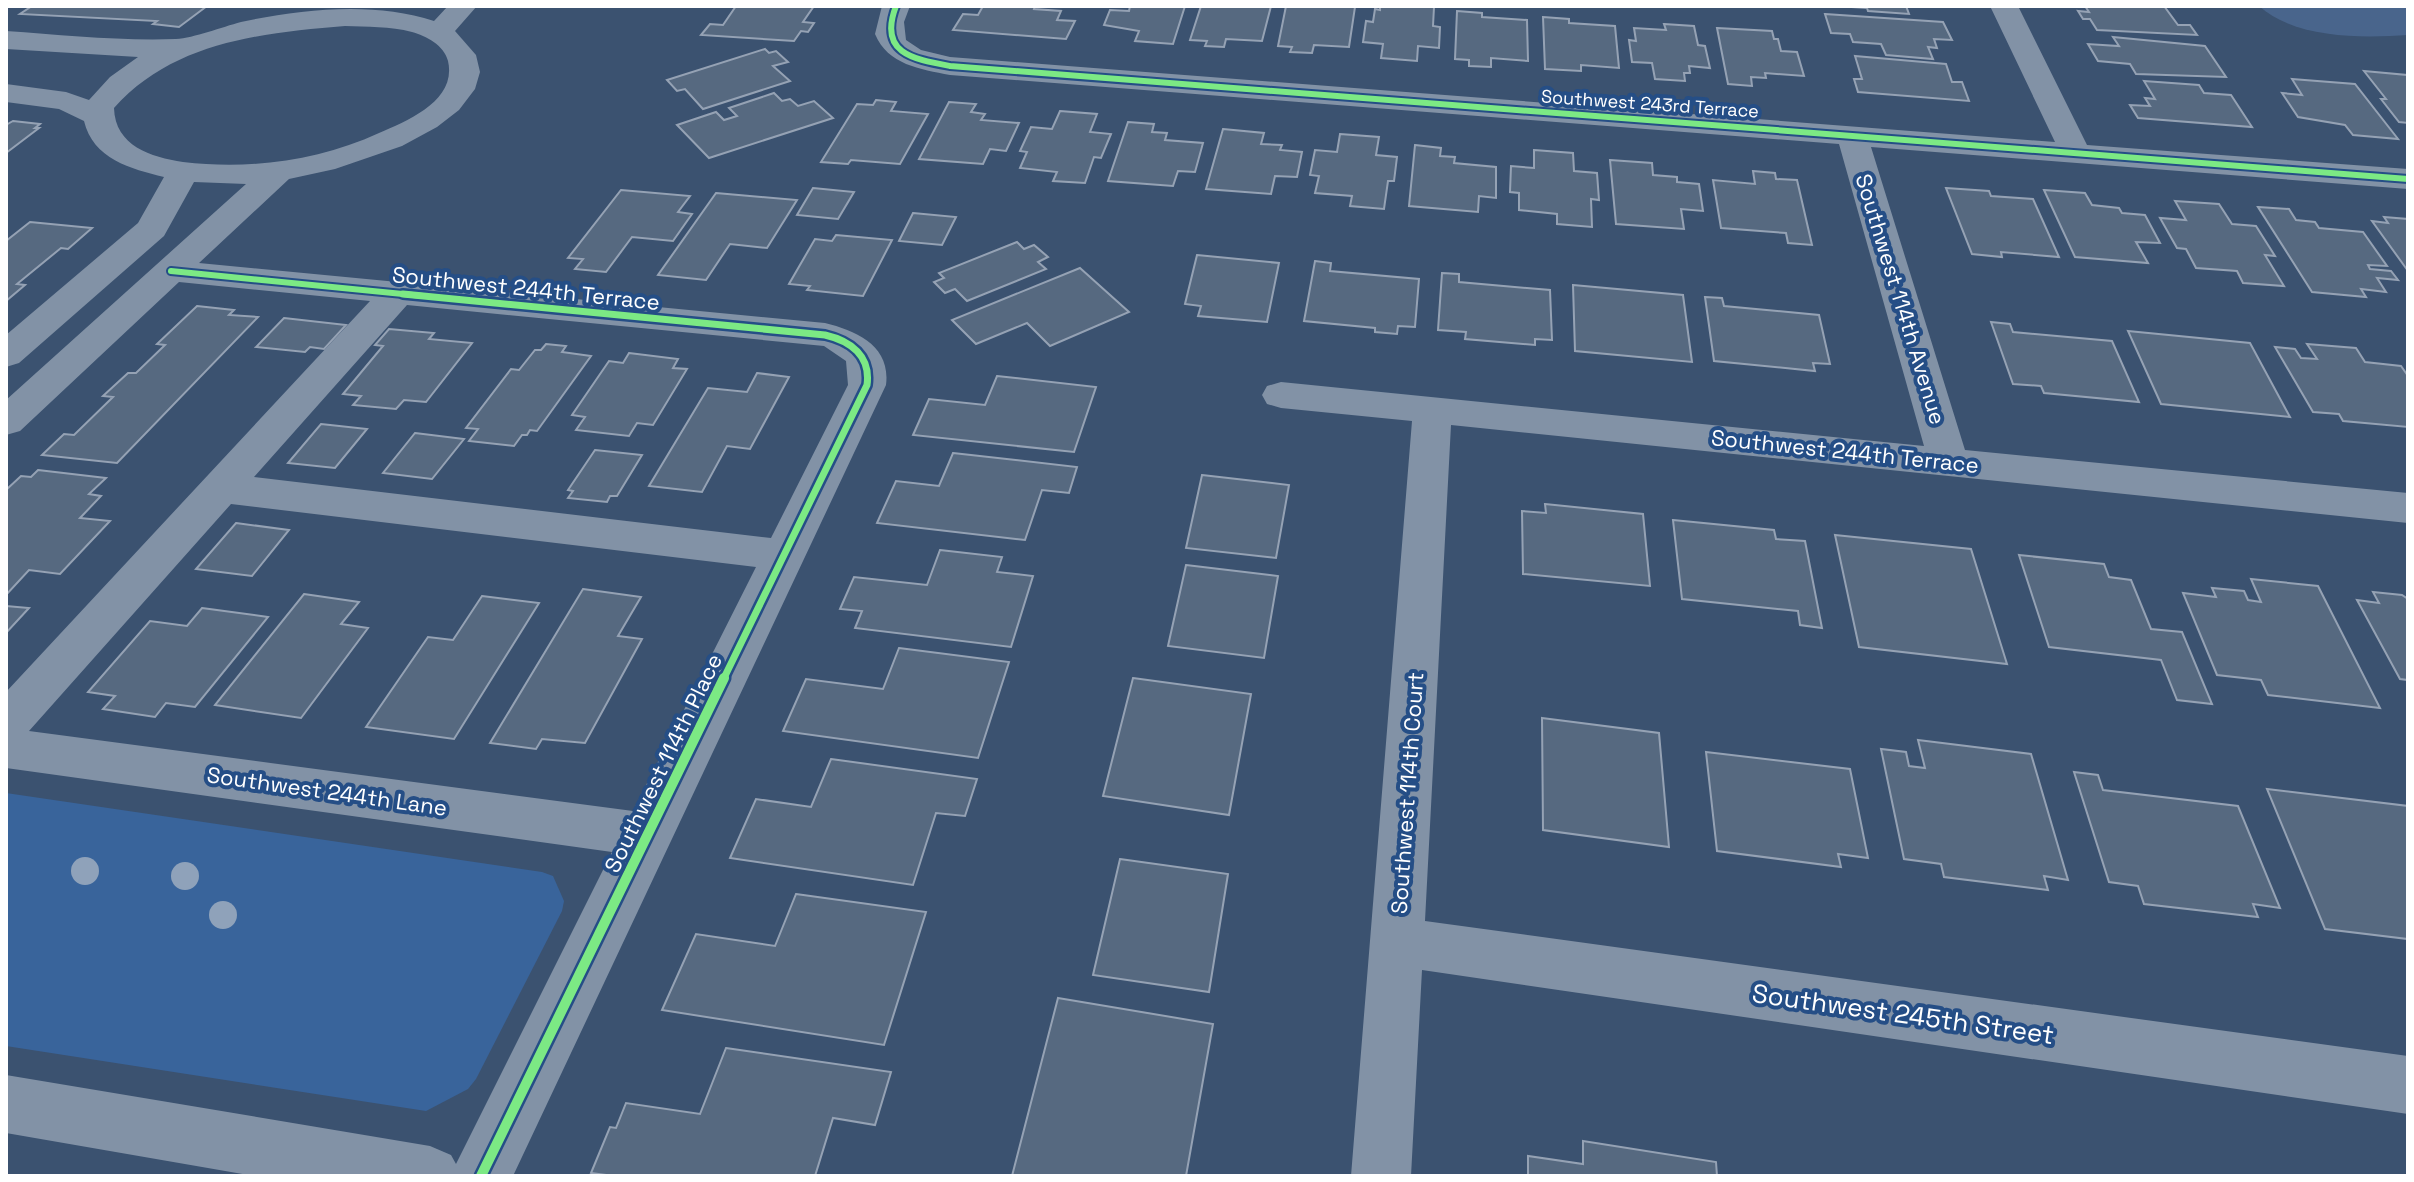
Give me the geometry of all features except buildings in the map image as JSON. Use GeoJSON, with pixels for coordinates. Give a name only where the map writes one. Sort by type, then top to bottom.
{"type":"FeatureCollection","features":[{"type":"Feature","properties":{"kind":"street"},"geometry":{"type":"LineString","coordinates":[[345,18],[382,6]]}},
{"type":"Feature","properties":{"kind":"street"},"geometry":{"type":"LineString","coordinates":[[438,33],[463,6]]}},
{"type":"Feature","properties":{"kind":"street","name":"Southwest 243rd Terrace"},"geometry":{"type":"LineString","coordinates":[[896,6],[889,22],[889,35],[894,46],[906,55],[950,66],[2408,179]]}},
{"type":"Feature","properties":{"kind":"street"},"geometry":{"type":"LineString","coordinates":[[2004,6],[2076,154]]}},
{"type":"Feature","properties":{"kind":"street"},"geometry":{"type":"LineString","coordinates":[[345,18],[399,22],[438,33],[456,45],[464,59],[465,70],[459,90],[438,113],[419,125],[362,151],[279,171],[184,171],[157,167],[122,153],[101,133],[99,107],[105,98],[134,72],[189,46],[267,25],[345,18]]}},
{"type":"Feature","properties":{"kind":"street"},"geometry":{"type":"LineString","coordinates":[[6,40],[133,49],[189,46]]}},
{"type":"Feature","properties":{"kind":"street"},"geometry":{"type":"LineString","coordinates":[[6,93],[66,101],[98,116]]}},
{"type":"Feature","properties":{"kind":"street","name":"Southwest 114th Avenue"},"geometry":{"type":"LineString","coordinates":[[1852,136],[1949,462]]}},
{"type":"Feature","properties":{"kind":"street"},"geometry":{"type":"LineString","coordinates":[[6,355],[152,229],[184,171]]}},
{"type":"Feature","properties":{"kind":"street"},"geometry":{"type":"LineString","coordinates":[[8,418],[279,171]]}},
{"type":"Feature","properties":{"kind":"street","name":"Southwest 244th Terrace"},"geometry":{"type":"LineString","coordinates":[[171,271],[825,335],[848,343],[867,363]]}},
{"type":"Feature","properties":{"kind":"street"},"geometry":{"type":"LineString","coordinates":[[6,724],[398,293]]}},
{"type":"Feature","properties":{"kind":"street","name":"Southwest 114th Place"},"geometry":{"type":"LineString","coordinates":[[481,1176],[867,385],[867,363]]}},
{"type":"Feature","properties":{"kind":"street","name":"Southwest 244th Terrace"},"geometry":{"type":"LineString","coordinates":[[1281,395],[2408,508]]}},
{"type":"Feature","properties":{"kind":"street","name":"Southwest 114th Court"},"geometry":{"type":"LineString","coordinates":[[1381,1176],[1432,410]]}},
{"type":"Feature","properties":{"kind":"street"},"geometry":{"type":"LineString","coordinates":[[221,488],[784,555]]}},
{"type":"Feature","properties":{"kind":"street","name":"Southwest 244th Lane"},"geometry":{"type":"LineString","coordinates":[[6,748],[647,835]]}},
{"type":"Feature","properties":{"kind":"street","name":"Southwest 245th Street"},"geometry":{"type":"LineString","coordinates":[[1398,942],[2408,1085]]}},
{"type":"Feature","properties":{"kind":"street"},"geometry":{"type":"LineString","coordinates":[[6,1104],[430,1176]]}},
{"type":"Feature","properties":{"kind":"shaded area"},"geometry":{"type":"Polygon","coordinates":[[[2259,6],[2408,6],[2408,35],[2330,34],[2291,25],[2259,6]]]}},
{"type":"Feature","properties":{"kind":"shaded area"},"geometry":{"type":"Polygon","coordinates":[[[6,793],[542,872],[553,876],[564,901],[562,911],[476,1079],[468,1089],[426,1111],[6,1046],[6,793]]]}},
{"type":"Feature","properties":{"kind":"cycle path"},"geometry":{"type":"LineString","coordinates":[[896,6],[889,34],[893,44],[911,57],[950,66],[2408,179]]}},
{"type":"Feature","properties":{"kind":"cycle path"},"geometry":{"type":"LineString","coordinates":[[171,271],[825,335],[851,345],[864,358],[867,366],[867,385],[481,1176]]}}]}
